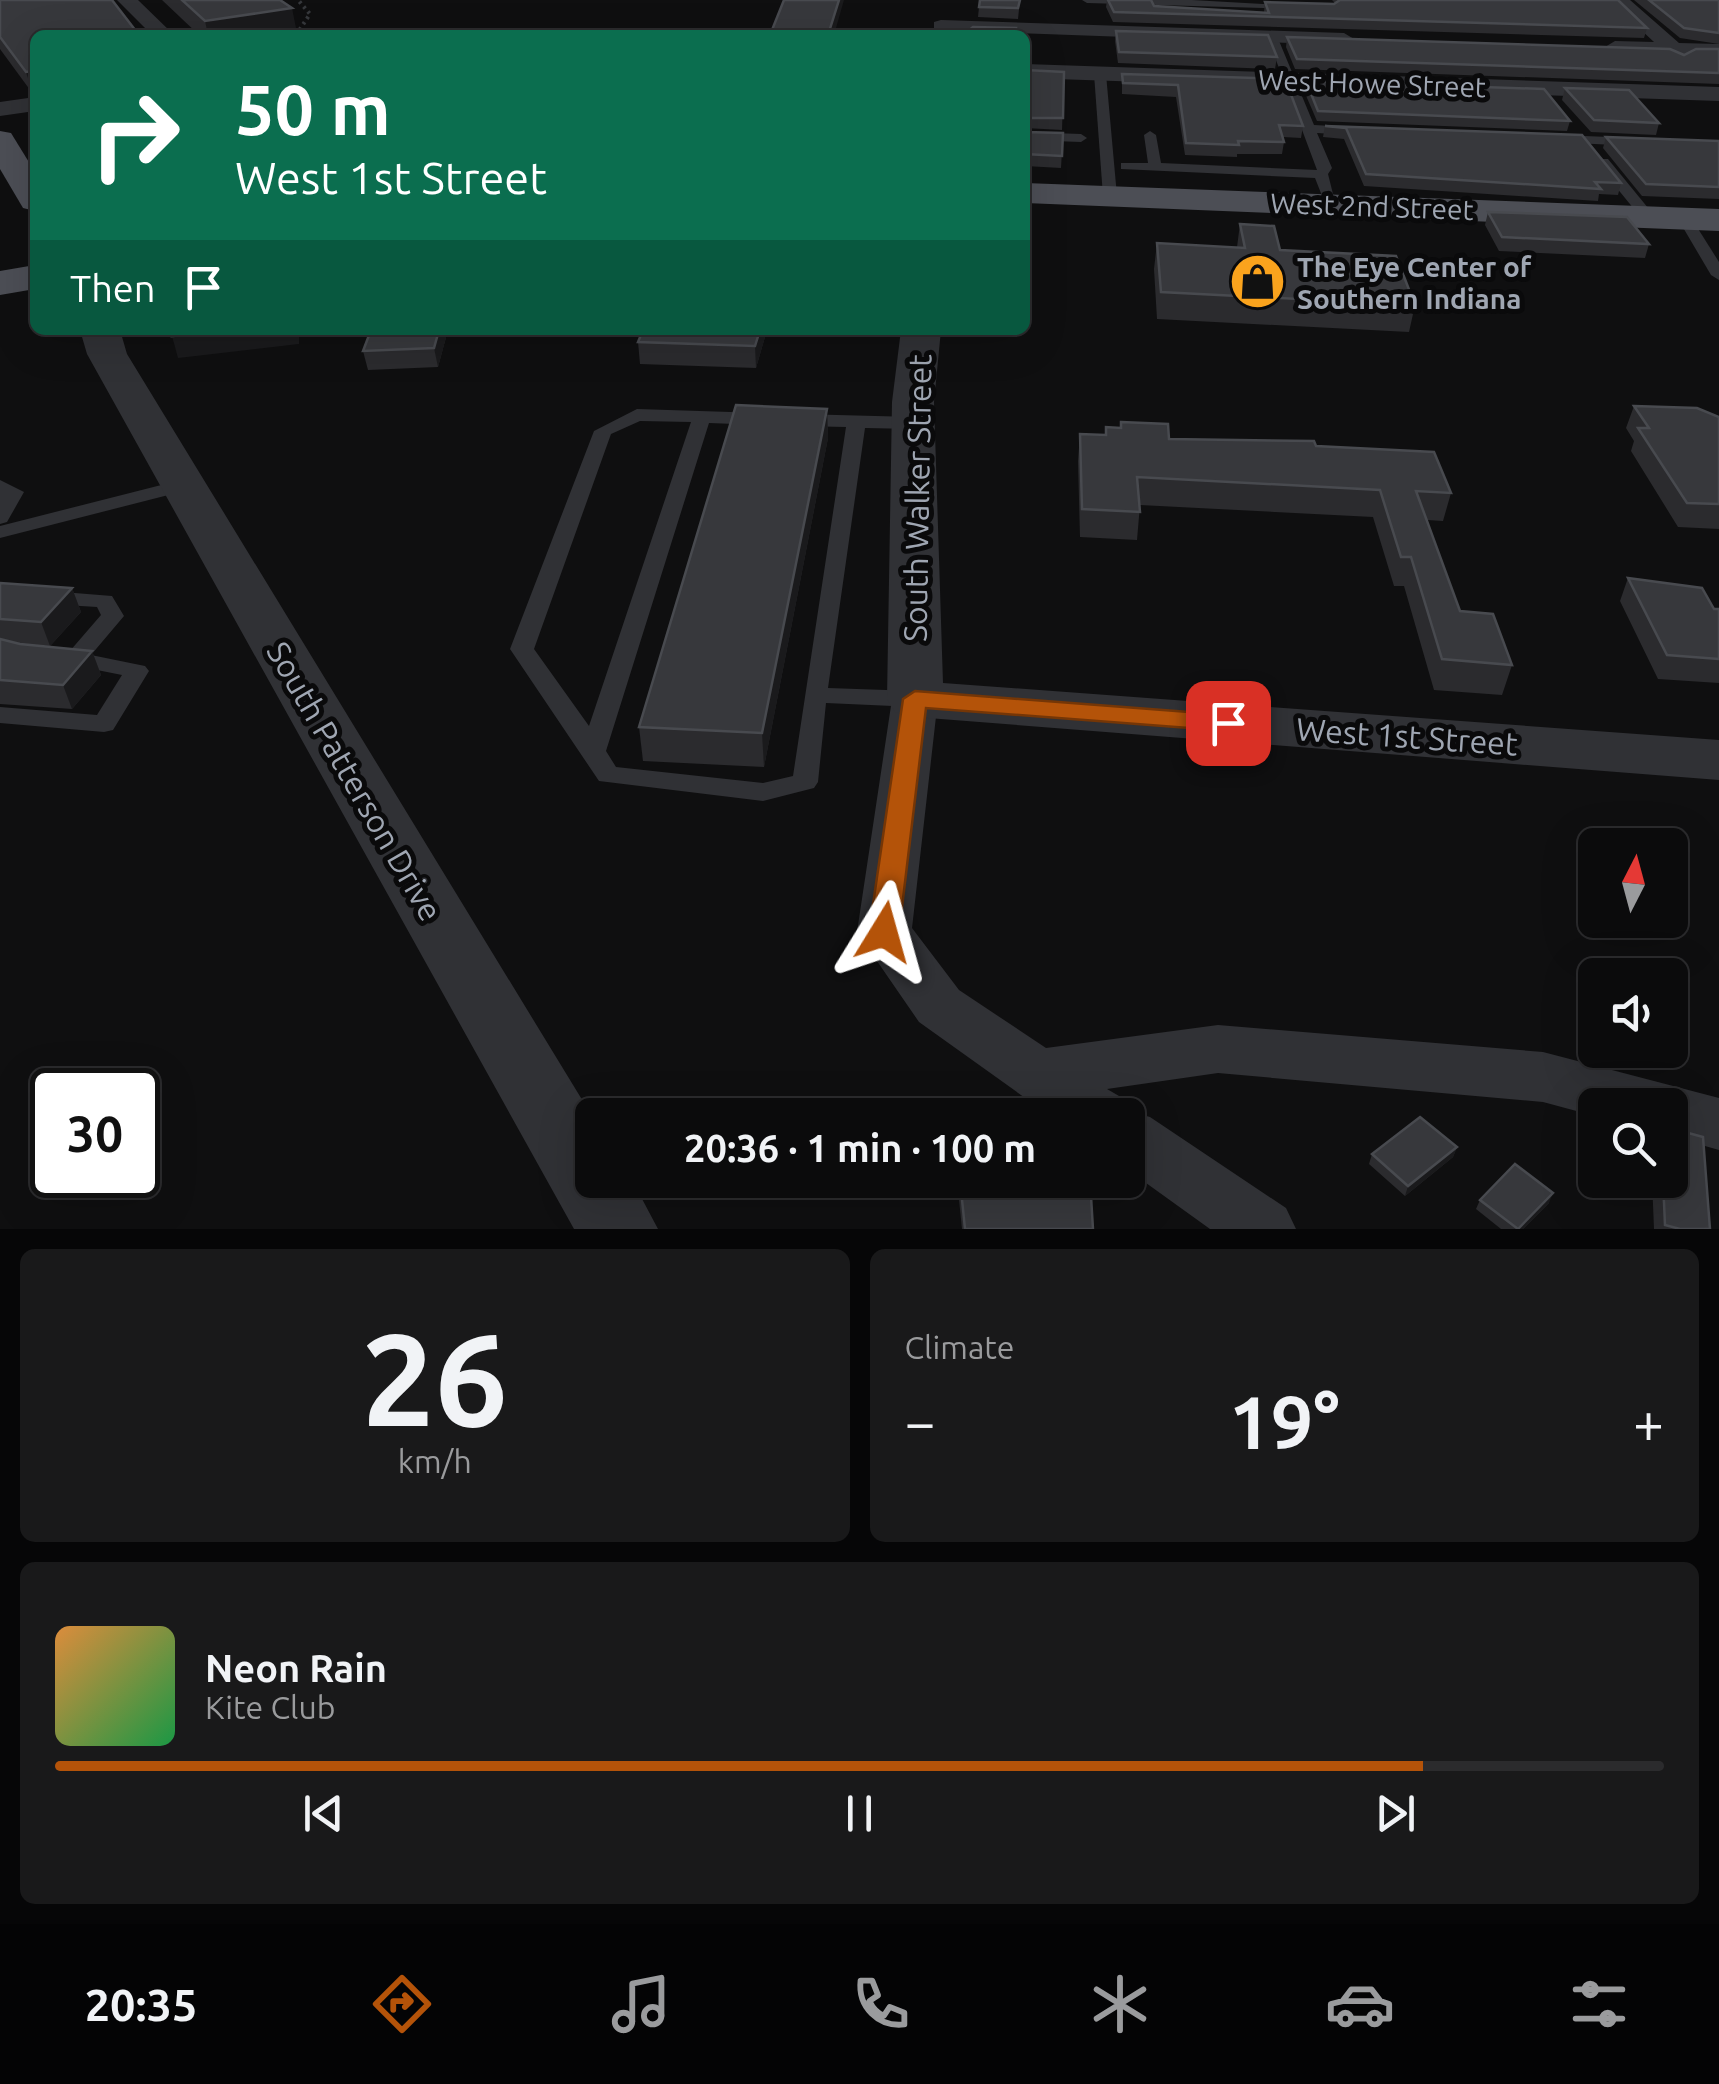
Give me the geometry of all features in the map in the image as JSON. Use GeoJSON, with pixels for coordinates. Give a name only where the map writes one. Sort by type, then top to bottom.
{"type":"FeatureCollection","features":[{"type":"Feature","properties":{"kind":"main road"},"geometry":{"type":"LineString","coordinates":[[0,140],[30,192]]}},
{"type":"Feature","properties":{"kind":"main road","name":"West 2nd Street"},"geometry":{"type":"LineString","coordinates":[[1030,192],[1118,181],[1326,189],[1648,217],[1701,227]]}},
{"type":"Feature","properties":{"kind":"main road"},"geometry":{"type":"LineString","coordinates":[[0,283],[30,278]]}},
{"type":"Feature","properties":{"kind":"street"},"geometry":{"type":"LineString","coordinates":[[126,0],[159,30]]}},
{"type":"Feature","properties":{"kind":"street"},"geometry":{"type":"LineString","coordinates":[[1087,0],[1100,74]]}},
{"type":"Feature","properties":{"kind":"street"},"geometry":{"type":"LineString","coordinates":[[1618,0],[1719,92]]}},
{"type":"Feature","properties":{"kind":"street"},"geometry":{"type":"LineString","coordinates":[[941,30],[944,2]]}},
{"type":"Feature","properties":{"kind":"street"},"geometry":{"type":"LineString","coordinates":[[1030,31],[1354,34]]}},
{"type":"Feature","properties":{"kind":"street"},"geometry":{"type":"LineString","coordinates":[[1599,46],[1719,50]]}},
{"type":"Feature","properties":{"kind":"street","name":"West Howe Street"},"geometry":{"type":"LineString","coordinates":[[1030,71],[1719,92]]}},
{"type":"Feature","properties":{"kind":"street"},"geometry":{"type":"LineString","coordinates":[[0,109],[30,105]]}},
{"type":"Feature","properties":{"kind":"street","name":"South Patterson Drive"},"geometry":{"type":"LineString","coordinates":[[101,335],[107,354],[181,486],[617,1229]]}},
{"type":"Feature","properties":{"kind":"street","name":"South Walker Street"},"geometry":{"type":"LineString","coordinates":[[920,335],[914,423],[915,699],[884,932],[939,1006],[1073,1098]]}},
{"type":"Feature","properties":{"kind":"street","name":"West 1st Street"},"geometry":{"type":"LineString","coordinates":[[915,699],[1719,760]]}},
{"type":"Feature","properties":{"kind":"street"},"geometry":{"type":"LineString","coordinates":[[1038,1074],[1218,1050],[1544,1077],[1585,1088]]}},
{"type":"Feature","properties":{"kind":"street"},"geometry":{"type":"LineString","coordinates":[[1688,1115],[1719,1124]]}},
{"type":"Feature","properties":{"kind":"street"},"geometry":{"type":"LineString","coordinates":[[1145,1148],[1264,1229]]}},
{"type":"Feature","properties":{"kind":"lane"},"geometry":{"type":"LineString","coordinates":[[1087,0],[1316,6]]}},
{"type":"Feature","properties":{"kind":"lane"},"geometry":{"type":"LineString","coordinates":[[1100,74],[1118,181],[1154,167],[1326,189],[1325,168],[1272,36]]}},
{"type":"Feature","properties":{"kind":"lane"},"geometry":{"type":"LineString","coordinates":[[1543,88],[1560,110]]}},
{"type":"Feature","properties":{"kind":"lane"},"geometry":{"type":"LineString","coordinates":[[1573,125],[1648,217]]}},
{"type":"Feature","properties":{"kind":"lane"},"geometry":{"type":"LineString","coordinates":[[1310,129],[1369,132]]}},
{"type":"Feature","properties":{"kind":"lane"},"geometry":{"type":"LineString","coordinates":[[1150,135],[1154,167]]}},
{"type":"Feature","properties":{"kind":"lane"},"geometry":{"type":"LineString","coordinates":[[1030,136],[1080,138]]}},
{"type":"Feature","properties":{"kind":"lane"},"geometry":{"type":"LineString","coordinates":[[1546,139],[1662,143]]}},
{"type":"Feature","properties":{"kind":"lane"},"geometry":{"type":"LineString","coordinates":[[1701,227],[1719,244]]}},
{"type":"Feature","properties":{"kind":"lane"},"geometry":{"type":"LineString","coordinates":[[1701,227],[1719,276]]}},
{"type":"Feature","properties":{"kind":"lane"},"geometry":{"type":"LineString","coordinates":[[856,422],[805,782],[763,792],[608,775],[522,649],[603,431],[637,415],[914,423]]}},
{"type":"Feature","properties":{"kind":"lane"},"geometry":{"type":"LineString","coordinates":[[593,751],[702,417]]}},
{"type":"Feature","properties":{"kind":"lane"},"geometry":{"type":"LineString","coordinates":[[0,486],[14,492],[0,518]]}},
{"type":"Feature","properties":{"kind":"lane"},"geometry":{"type":"LineString","coordinates":[[0,532],[181,486]]}},
{"type":"Feature","properties":{"kind":"lane"},"geometry":{"type":"LineString","coordinates":[[0,594],[104,601],[113,616],[66,658],[138,671],[104,724],[0,716]]}},
{"type":"Feature","properties":{"kind":"lane"},"geometry":{"type":"LineString","coordinates":[[815,695],[915,699]]}},
{"type":"Feature","properties":{"kind":"path"},"geometry":{"type":"LineString","coordinates":[[298,0],[310,14],[299,30]]}},
{"type":"Feature","properties":{"kind":"building"},"geometry":{"type":"Polygon","coordinates":[[[0,0],[112,0],[135,30],[30,30],[30,72],[26,72],[0,37],[0,0]]]}},
{"type":"Feature","properties":{"kind":"building"},"geometry":{"type":"Polygon","coordinates":[[[182,0],[280,0],[292,8],[205,21],[182,0]]]}},
{"type":"Feature","properties":{"kind":"building"},"geometry":{"type":"Polygon","coordinates":[[[784,0],[839,0],[830,30],[772,30],[784,0]]]}},
{"type":"Feature","properties":{"kind":"building"},"geometry":{"type":"Polygon","coordinates":[[[980,0],[1020,0],[1018,8],[979,7],[980,0]]]}},
{"type":"Feature","properties":{"kind":"building"},"geometry":{"type":"Polygon","coordinates":[[[1108,0],[1151,0],[1154,6],[1269,13],[1265,2],[1618,0],[1647,28],[1114,12],[1108,0]]]}},
{"type":"Feature","properties":{"kind":"building"},"geometry":{"type":"Polygon","coordinates":[[[1649,0],[1719,0],[1719,33],[1684,28],[1649,0]]]}},
{"type":"Feature","properties":{"kind":"building"},"geometry":{"type":"Polygon","coordinates":[[[973,27],[1016,28],[1016,30],[969,30],[973,27]]]}},
{"type":"Feature","properties":{"kind":"building"},"geometry":{"type":"Polygon","coordinates":[[[1116,31],[1268,35],[1277,57],[1119,52],[1116,31]]]}},
{"type":"Feature","properties":{"kind":"building"},"geometry":{"type":"Polygon","coordinates":[[[1287,37],[1670,49],[1684,55],[1696,49],[1719,49],[1719,73],[1297,59],[1287,37]]]}},
{"type":"Feature","properties":{"kind":"building"},"geometry":{"type":"Polygon","coordinates":[[[1030,70],[1064,72],[1063,118],[1030,118],[1030,70]]]}},
{"type":"Feature","properties":{"kind":"building"},"geometry":{"type":"Polygon","coordinates":[[[1122,74],[1285,79],[1303,126],[1279,125],[1284,142],[1186,143],[1178,85],[1123,83],[1122,74]]]}},
{"type":"Feature","properties":{"kind":"building"},"geometry":{"type":"Polygon","coordinates":[[[1306,81],[1544,89],[1570,121],[1318,111],[1306,81]]]}},
{"type":"Feature","properties":{"kind":"building"},"geometry":{"type":"Polygon","coordinates":[[[1565,88],[1629,90],[1659,123],[1594,120],[1565,88]]]}},
{"type":"Feature","properties":{"kind":"building"},"geometry":{"type":"Polygon","coordinates":[[[1325,126],[1582,135],[1621,183],[1595,182],[1601,189],[1366,174],[1346,128],[1325,126]]]}},
{"type":"Feature","properties":{"kind":"building"},"geometry":{"type":"Polygon","coordinates":[[[1030,132],[1063,133],[1062,156],[1030,154],[1030,132]]]}},
{"type":"Feature","properties":{"kind":"building"},"geometry":{"type":"Polygon","coordinates":[[[1606,137],[1719,141],[1719,187],[1646,184],[1606,137]]]}},
{"type":"Feature","properties":{"kind":"building"},"geometry":{"type":"Polygon","coordinates":[[[1488,212],[1627,217],[1649,244],[1502,237],[1488,212]]]}},
{"type":"Feature","properties":{"kind":"building"},"geometry":{"type":"Polygon","coordinates":[[[1240,224],[1274,226],[1280,250],[1396,256],[1415,305],[1161,292],[1157,243],[1245,248],[1240,224]]]}},
{"type":"Feature","properties":{"kind":"building"},"geometry":{"type":"Polygon","coordinates":[[[369,335],[438,335],[434,348],[363,351],[369,335]]]}},
{"type":"Feature","properties":{"kind":"building"},"geometry":{"type":"Polygon","coordinates":[[[641,335],[758,335],[755,346],[638,342],[641,335]]]}},
{"type":"Feature","properties":{"kind":"building"},"geometry":{"type":"Polygon","coordinates":[[[736,405],[827,409],[762,733],[639,727],[736,405]]]}},
{"type":"Feature","properties":{"kind":"building"},"geometry":{"type":"Polygon","coordinates":[[[1634,406],[1697,408],[1719,417],[1719,504],[1687,503],[1638,428],[1649,428],[1634,406]]]}},
{"type":"Feature","properties":{"kind":"building"},"geometry":{"type":"Polygon","coordinates":[[[1121,422],[1168,424],[1169,439],[1314,441],[1316,446],[1434,452],[1451,493],[1416,491],[1460,611],[1493,614],[1512,665],[1442,659],[1411,557],[1401,557],[1380,490],[1137,477],[1140,512],[1082,509],[1080,434],[1106,435],[1106,427],[1121,428],[1121,422]]]}},
{"type":"Feature","properties":{"kind":"building"},"geometry":{"type":"Polygon","coordinates":[[[1628,578],[1702,588],[1714,609],[1719,609],[1719,659],[1667,655],[1628,578]]]}},
{"type":"Feature","properties":{"kind":"building"},"geometry":{"type":"Polygon","coordinates":[[[0,583],[72,588],[41,622],[0,619],[0,583]]]}},
{"type":"Feature","properties":{"kind":"building"},"geometry":{"type":"Polygon","coordinates":[[[0,639],[92,651],[63,685],[0,680],[0,639]]]}},
{"type":"Feature","properties":{"kind":"building"},"geometry":{"type":"Polygon","coordinates":[[[1420,1117],[1457,1147],[1408,1186],[1372,1154],[1420,1117]]]}},
{"type":"Feature","properties":{"kind":"building"},"geometry":{"type":"Polygon","coordinates":[[[1688,1133],[1703,1137],[1710,1229],[1665,1225],[1664,1198],[1688,1198],[1688,1133]]]}},
{"type":"Feature","properties":{"kind":"building"},"geometry":{"type":"Polygon","coordinates":[[[1515,1164],[1553,1193],[1518,1229],[1480,1200],[1515,1164]]]}},
{"type":"Feature","properties":{"kind":"building"},"geometry":{"type":"Polygon","coordinates":[[[962,1198],[1091,1198],[1093,1229],[965,1229],[962,1198]]]}},
{"type":"Feature","properties":{"kind":"place","name":"The Eye Center of Southern Indiana"},"geometry":{"type":"Point","coordinates":[1258,282]}},
{"type":"Feature","properties":{"kind":"route"},"geometry":{"type":"LineString","coordinates":[[884,932],[915,699],[1228,723]]}}]}
